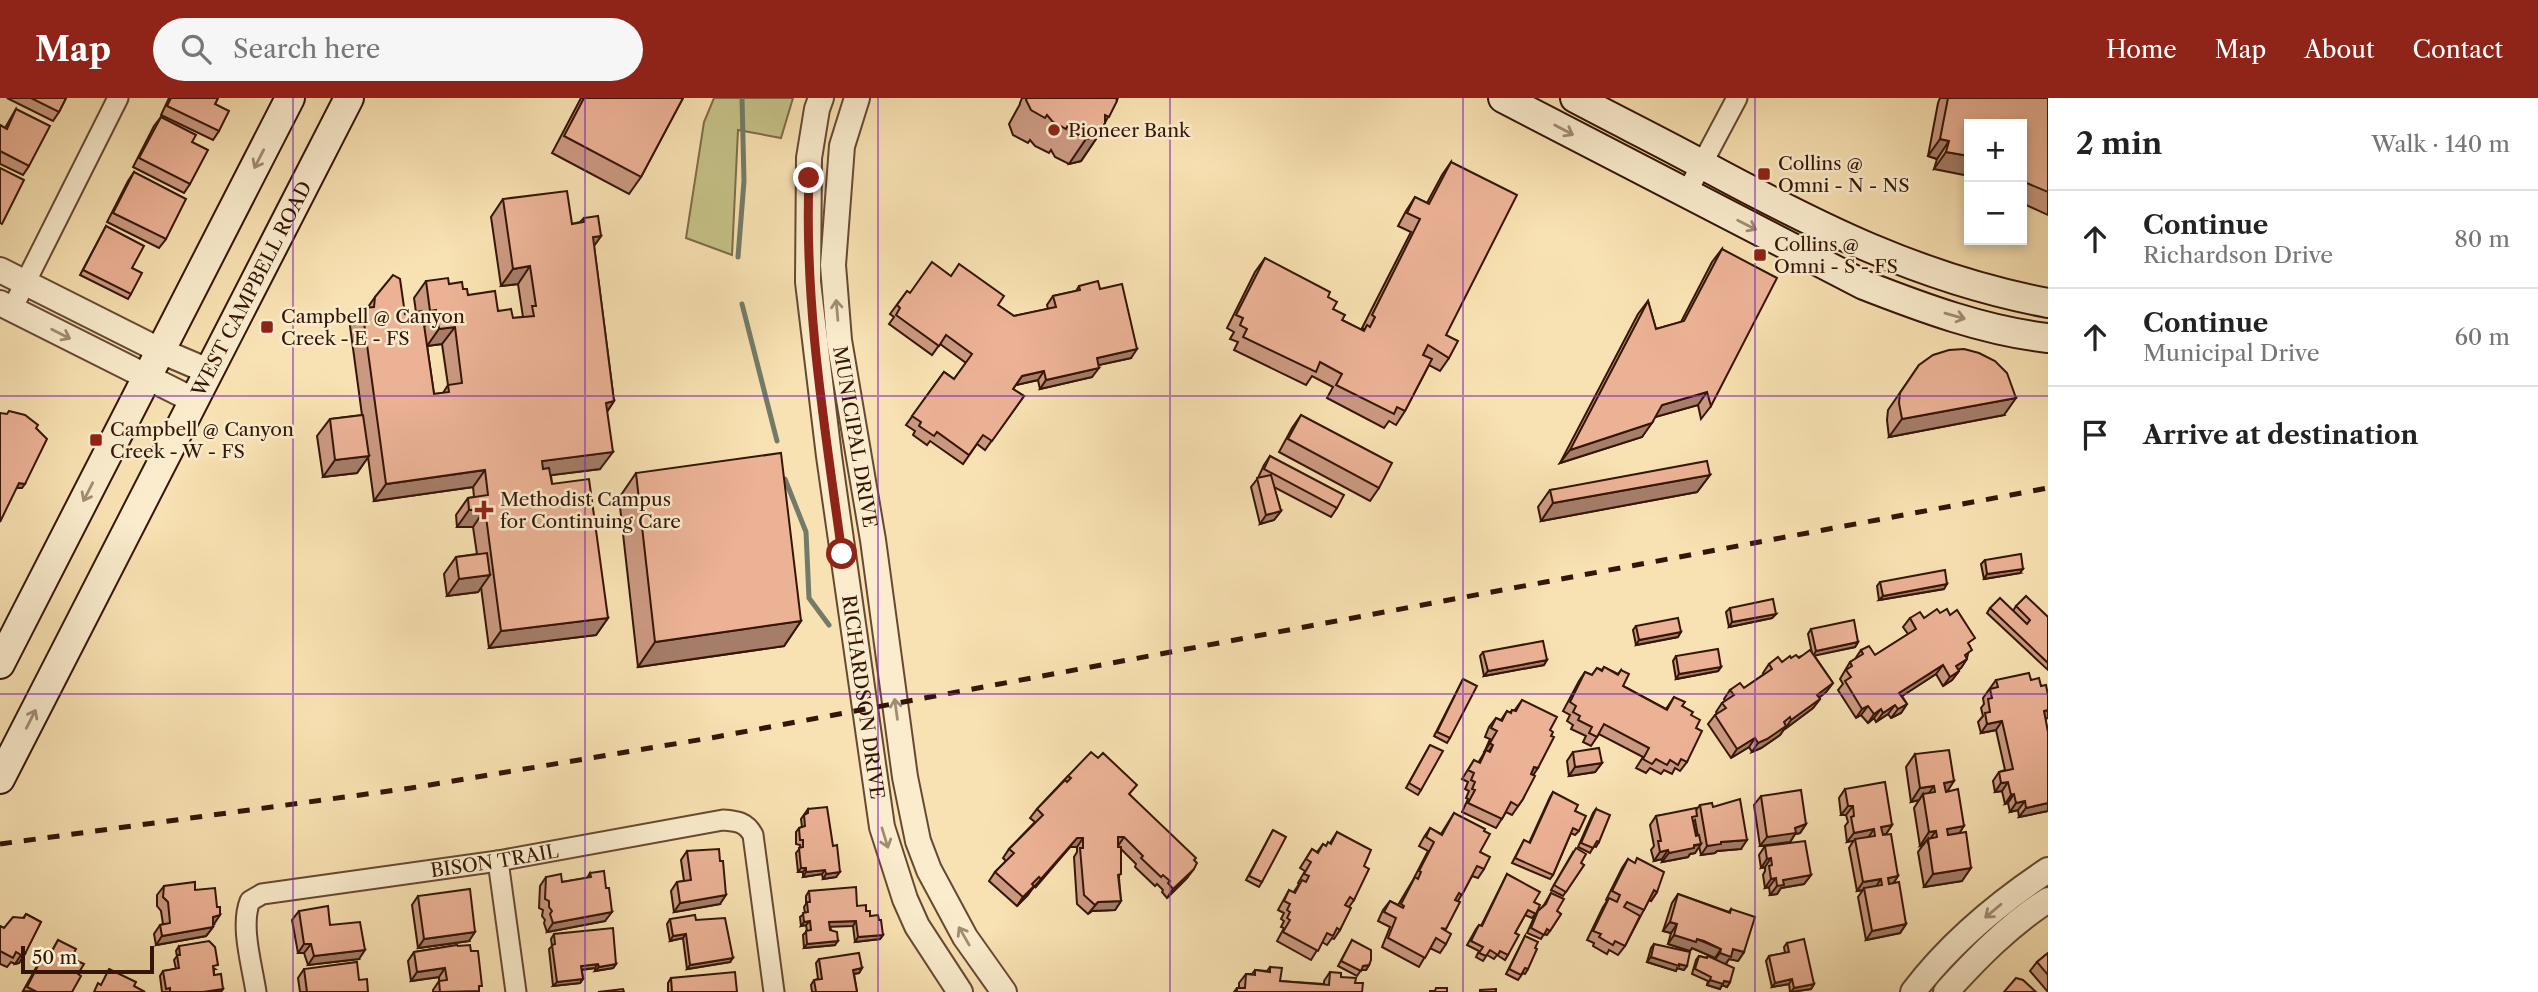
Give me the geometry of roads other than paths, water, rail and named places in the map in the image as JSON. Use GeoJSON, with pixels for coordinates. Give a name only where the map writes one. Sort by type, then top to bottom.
{"type":"FeatureCollection","features":[{"type":"Feature","properties":{"kind":"main road"},"geometry":{"type":"LineString","coordinates":[[0,664],[290,98]]}},
{"type":"Feature","properties":{"kind":"main road","name":"WEST CAMPBELL ROAD"},"geometry":{"type":"LineString","coordinates":[[0,779],[349,98]]}},
{"type":"Feature","properties":{"kind":"main road"},"geometry":{"type":"LineString","coordinates":[[1503,98],[1877,290],[1913,304],[2017,335],[2048,338]]}},
{"type":"Feature","properties":{"kind":"main road"},"geometry":{"type":"LineString","coordinates":[[1575,98],[1818,226],[1868,248],[1930,272],[2018,298],[2048,303]]}},
{"type":"Feature","properties":{"kind":"street"},"geometry":{"type":"LineString","coordinates":[[118,98],[25,283],[6,306],[193,400]]}},
{"type":"Feature","properties":{"kind":"street","name":"MUNICIPAL DRIVE"},"geometry":{"type":"LineString","coordinates":[[814,342],[808,282],[809,170],[817,109],[821,98]]}},
{"type":"Feature","properties":{"kind":"street","name":"MUNICIPAL DRIVE"},"geometry":{"type":"LineString","coordinates":[[857,98],[842,146],[833,265],[839,340],[870,523],[905,777]]}},
{"type":"Feature","properties":{"kind":"street"},"geometry":{"type":"LineString","coordinates":[[1686,194],[1737,98]]}},
{"type":"Feature","properties":{"kind":"street"},"geometry":{"type":"LineString","coordinates":[[0,270],[162,351],[208,371]]}},
{"type":"Feature","properties":{"kind":"street","name":"RICHARDSON DRIVE"},"geometry":{"type":"LineString","coordinates":[[814,342],[882,827],[905,899],[917,926],[960,992]]}},
{"type":"Feature","properties":{"kind":"street"},"geometry":{"type":"LineString","coordinates":[[839,528],[870,523]]}},
{"type":"Feature","properties":{"kind":"street","name":"RICHARDSON DRIVE"},"geometry":{"type":"LineString","coordinates":[[905,777],[918,841],[929,870],[965,937],[1003,992]]}},
{"type":"Feature","properties":{"kind":"street","name":"BISON TRAIL"},"geometry":{"type":"LineString","coordinates":[[256,992],[246,929],[246,910],[250,901],[262,894],[498,861],[723,820],[738,821],[749,827],[753,835],[774,992]]}},
{"type":"Feature","properties":{"kind":"street"},"geometry":{"type":"LineString","coordinates":[[498,861],[516,992]]}},
{"type":"Feature","properties":{"kind":"street"},"geometry":{"type":"LineString","coordinates":[[1913,992],[1958,940],[2007,898],[2048,870]]}},
{"type":"Feature","properties":{"kind":"street"},"geometry":{"type":"LineString","coordinates":[[1946,992],[1973,961],[2010,928],[2048,900]]}},
{"type":"Feature","properties":{"kind":"waterway"},"geometry":{"type":"LineString","coordinates":[[738,257],[744,181],[742,98]]}},
{"type":"Feature","properties":{"kind":"waterway"},"geometry":{"type":"LineString","coordinates":[[742,304],[777,441]]}},
{"type":"Feature","properties":{"kind":"waterway"},"geometry":{"type":"LineString","coordinates":[[785,479],[806,532],[809,598],[829,625]]}},
{"type":"Feature","properties":{"kind":"railway"},"geometry":{"type":"LineString","coordinates":[[0,844],[411,788],[716,737],[2048,488]]}},
{"type":"Feature","properties":{"kind":"place","name":"Pioneer Bank"},"geometry":{"type":"Point","coordinates":[1054,130]}},
{"type":"Feature","properties":{"kind":"place","name":"Collins @ Omni - N - NS"},"geometry":{"type":"Point","coordinates":[1764,174]}},
{"type":"Feature","properties":{"kind":"place","name":"Collins @ Omni - S - FS"},"geometry":{"type":"Point","coordinates":[1760,255]}},
{"type":"Feature","properties":{"kind":"place","name":"Campbell @ Canyon Creek - E - FS"},"geometry":{"type":"Point","coordinates":[267,327]}},
{"type":"Feature","properties":{"kind":"place","name":"Campbell @ Canyon Creek - W - FS"},"geometry":{"type":"Point","coordinates":[96,440]}},
{"type":"Feature","properties":{"kind":"place","name":"Methodist Campus for Continuing Care"},"geometry":{"type":"Point","coordinates":[484,510]}}]}
